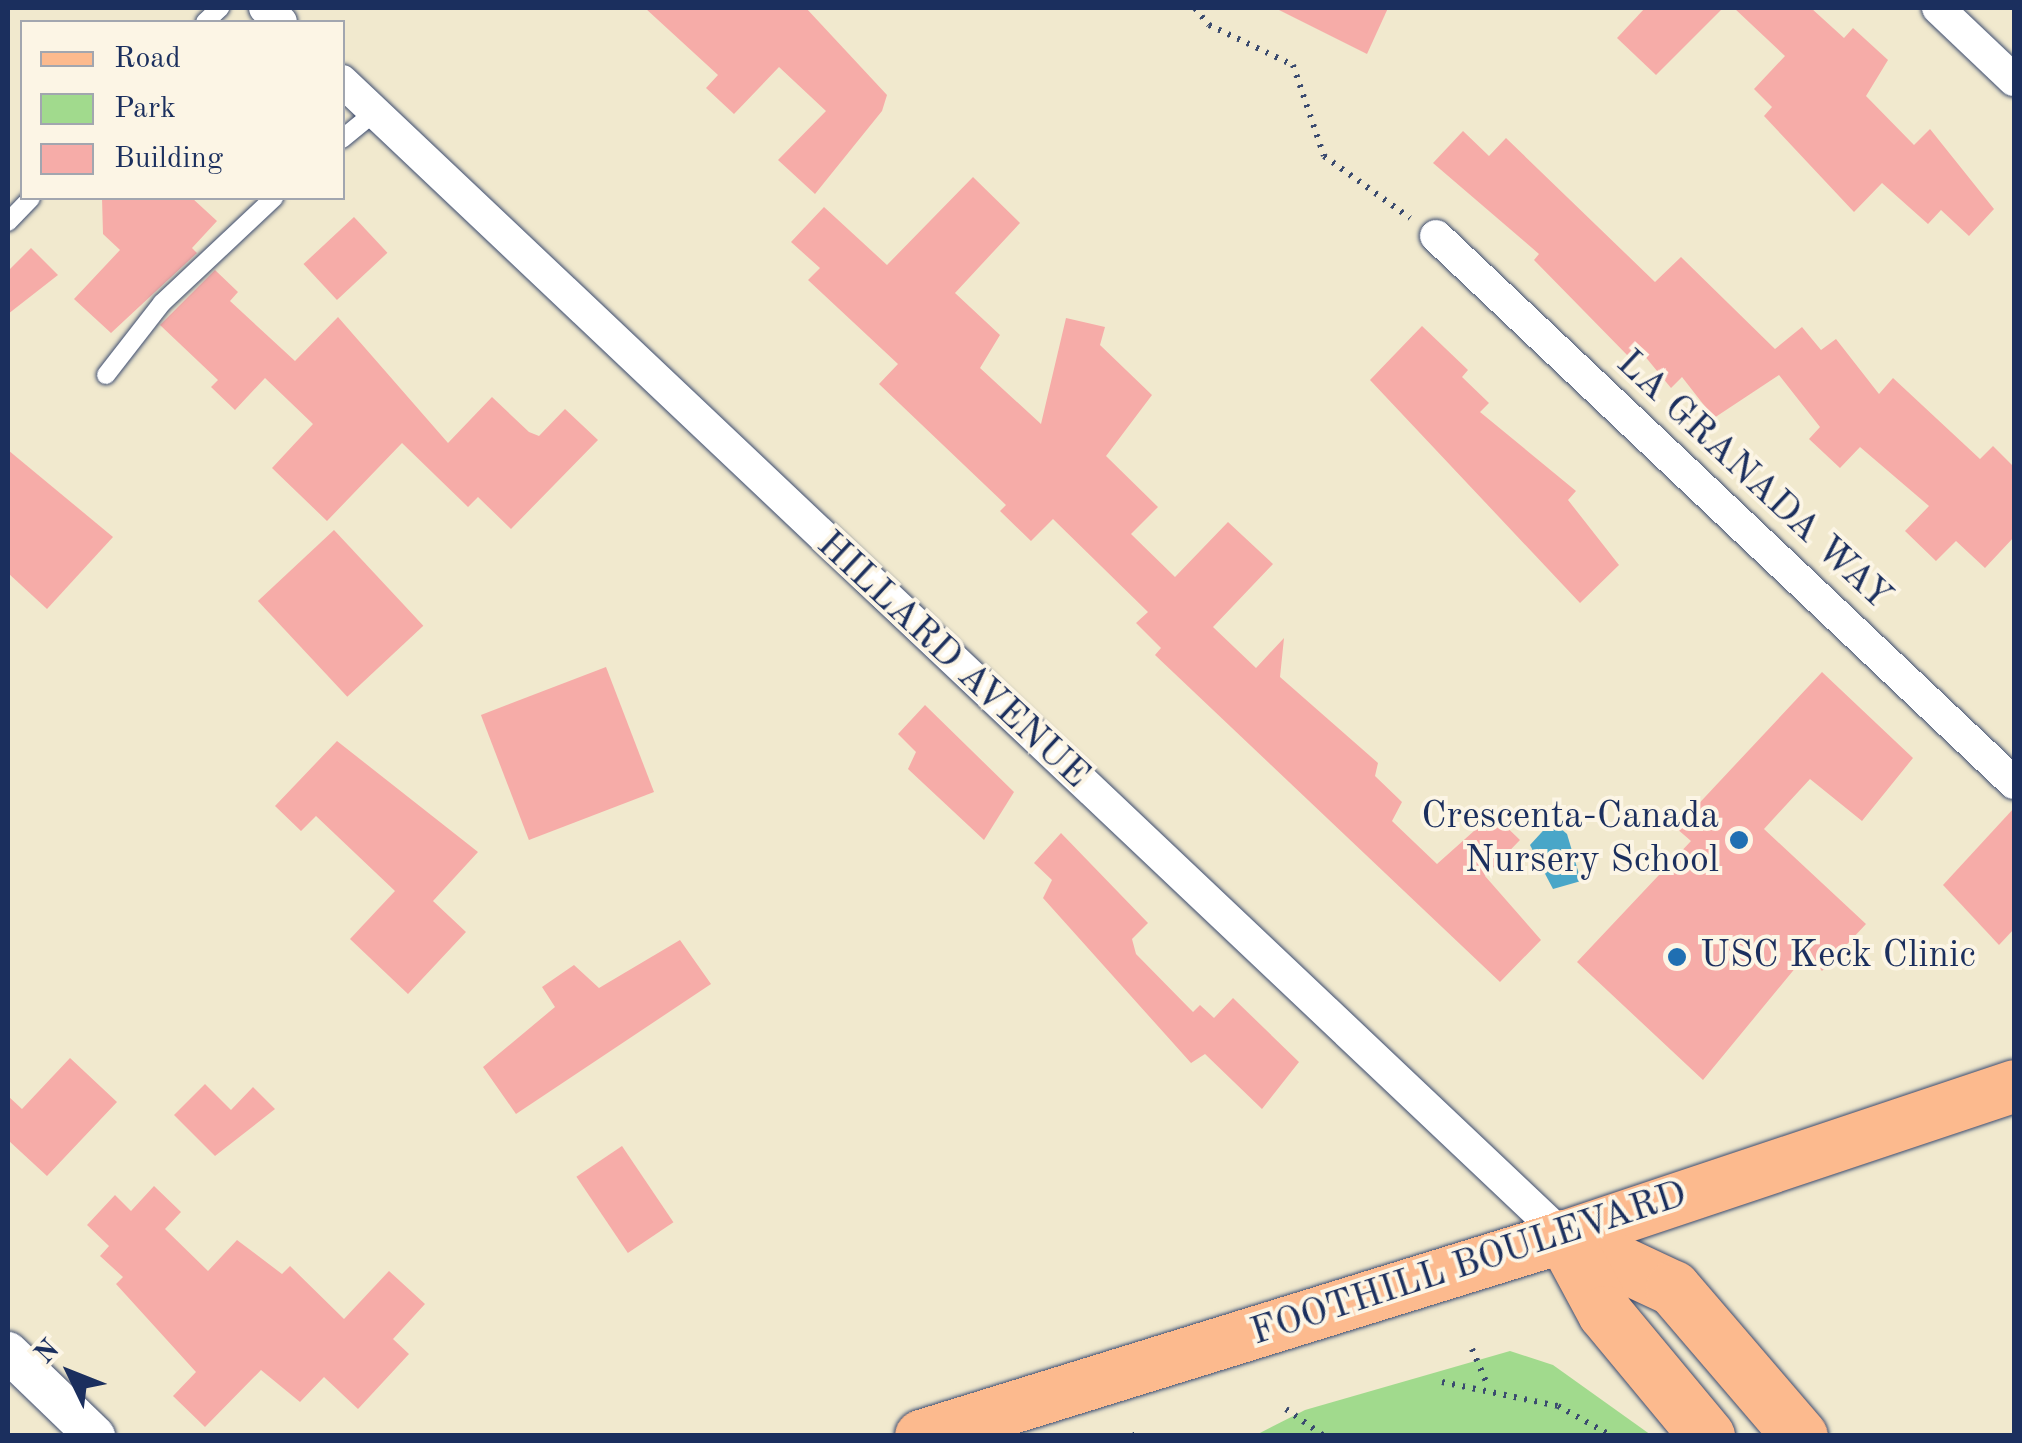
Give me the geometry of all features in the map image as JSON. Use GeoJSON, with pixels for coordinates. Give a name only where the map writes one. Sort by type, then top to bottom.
{"type":"FeatureCollection","features":[{"type":"Feature","properties":{"kind":"highway","name":"HILLARD AVENUE"},"geometry":{"type":"LineString","coordinates":[[1564,1237],[1606,1314],[1708,1436]]}},
{"type":"Feature","properties":{"kind":"highway","name":"HILLARD AVENUE"},"geometry":{"type":"LineString","coordinates":[[1564,1237],[1673,1288],[1800,1436]]}},
{"type":"Feature","properties":{"kind":"main road","name":"FOOTHILL BOULEVARD"},"geometry":{"type":"LineString","coordinates":[[921,1436],[1564,1237],[2014,1086]]}},
{"type":"Feature","properties":{"kind":"street"},"geometry":{"type":"LineString","coordinates":[[1938,8],[2014,80]]}},
{"type":"Feature","properties":{"kind":"street","name":"HILLARD AVENUE"},"geometry":{"type":"LineString","coordinates":[[345,84],[1564,1237]]}},
{"type":"Feature","properties":{"kind":"street","name":"LA GRANADA WAY"},"geometry":{"type":"LineString","coordinates":[[1436,236],[2014,784]]}},
{"type":"Feature","properties":{"kind":"street"},"geometry":{"type":"LineString","coordinates":[[8,1352],[95,1436]]}},
{"type":"Feature","properties":{"kind":"lane"},"geometry":{"type":"LineString","coordinates":[[345,137],[375,112]]}},
{"type":"Feature","properties":{"kind":"lane"},"geometry":{"type":"LineString","coordinates":[[8,222],[30,200]]}},
{"type":"Feature","properties":{"kind":"lane"},"geometry":{"type":"LineString","coordinates":[[106,375],[162,303],[272,200]]}},
{"type":"Feature","properties":{"kind":"path"},"geometry":{"type":"LineString","coordinates":[[1195,8],[1209,25],[1293,65],[1324,156],[1436,236]]}},
{"type":"Feature","properties":{"kind":"path"},"geometry":{"type":"LineString","coordinates":[[1472,1349],[1488,1387]]}},
{"type":"Feature","properties":{"kind":"path"},"geometry":{"type":"LineString","coordinates":[[1442,1382],[1488,1387],[1558,1406],[1612,1436]]}},
{"type":"Feature","properties":{"kind":"path"},"geometry":{"type":"LineString","coordinates":[[1286,1409],[1324,1436]]}},
{"type":"Feature","properties":{"kind":"green space"},"geometry":{"type":"Polygon","coordinates":[[[1510,1351],[1553,1365],[1651,1435],[1256,1435],[1305,1410],[1510,1351]]]}},
{"type":"Feature","properties":{"kind":"water"},"geometry":{"type":"Polygon","coordinates":[[[1552,821],[1567,834],[1581,881],[1553,889],[1530,845],[1552,821]]]}},
{"type":"Feature","properties":{"kind":"building"},"geometry":{"type":"Polygon","coordinates":[[[645,8],[806,8],[887,95],[882,111],[815,194],[778,160],[826,111],[779,67],[734,114],[706,88],[718,75],[645,8]]]}},
{"type":"Feature","properties":{"kind":"building"},"geometry":{"type":"Polygon","coordinates":[[[1275,8],[1388,8],[1367,54],[1275,8]]]}},
{"type":"Feature","properties":{"kind":"building"},"geometry":{"type":"Polygon","coordinates":[[[1645,8],[1723,8],[1656,75],[1617,38],[1645,8]]]}},
{"type":"Feature","properties":{"kind":"building"},"geometry":{"type":"Polygon","coordinates":[[[1734,8],[1811,8],[1844,38],[1853,28],[1888,60],[1866,96],[1914,145],[1930,129],[1994,209],[1969,236],[1941,210],[1928,224],[1882,183],[1854,212],[1764,116],[1772,107],[1754,89],[1785,56],[1734,8]]]}},
{"type":"Feature","properties":{"kind":"building"},"geometry":{"type":"Polygon","coordinates":[[[1463,131],[1489,156],[1506,138],[1655,282],[1681,257],[1775,349],[1802,327],[1821,350],[1836,339],[1879,394],[1893,378],[1980,459],[1993,446],[2014,467],[2014,537],[1985,568],[1956,541],[1936,561],[1905,531],[1929,506],[1860,447],[1840,468],[1809,439],[1820,427],[1779,375],[1714,418],[1682,377],[1671,388],[1639,349],[1630,358],[1534,260],[1539,254],[1433,163],[1463,131]]]}},
{"type":"Feature","properties":{"kind":"building"},"geometry":{"type":"Polygon","coordinates":[[[973,177],[1020,223],[955,293],[1000,335],[980,368],[1041,424],[1066,318],[1105,327],[1100,345],[1152,395],[1106,456],[1158,507],[1131,534],[1175,577],[1228,522],[1273,564],[1213,627],[1256,668],[1284,638],[1280,677],[1378,763],[1375,776],[1402,802],[1392,821],[1437,864],[1493,814],[1520,840],[1485,876],[1541,940],[1500,982],[1155,655],[1161,648],[1136,623],[1148,612],[1053,519],[1031,541],[1000,511],[1006,505],[879,384],[898,364],[808,280],[820,268],[791,242],[824,207],[887,265],[973,177]]]}},
{"type":"Feature","properties":{"kind":"building"},"geometry":{"type":"Polygon","coordinates":[[[102,200],[194,200],[217,221],[192,248],[197,253],[111,333],[74,299],[120,250],[103,234],[102,200]]]}},
{"type":"Feature","properties":{"kind":"building"},"geometry":{"type":"Polygon","coordinates":[[[354,217],[387,253],[337,300],[304,264],[354,217]]]}},
{"type":"Feature","properties":{"kind":"building"},"geometry":{"type":"Polygon","coordinates":[[[31,248],[58,275],[8,314],[8,271],[31,248]]]}},
{"type":"Feature","properties":{"kind":"building"},"geometry":{"type":"Polygon","coordinates":[[[215,270],[238,292],[230,301],[295,361],[338,317],[448,443],[492,397],[529,432],[539,436],[565,409],[598,440],[511,529],[478,497],[468,507],[402,443],[327,521],[272,468],[313,424],[265,378],[235,410],[211,387],[218,380],[160,325],[215,270]]]}},
{"type":"Feature","properties":{"kind":"building"},"geometry":{"type":"Polygon","coordinates":[[[1422,326],[1468,370],[1462,377],[1489,403],[1480,412],[1576,491],[1568,500],[1619,565],[1580,603],[1370,380],[1422,326]]]}},
{"type":"Feature","properties":{"kind":"building"},"geometry":{"type":"Polygon","coordinates":[[[8,450],[113,537],[47,609],[8,573],[8,450]]]}},
{"type":"Feature","properties":{"kind":"building"},"geometry":{"type":"Polygon","coordinates":[[[334,530],[423,626],[347,697],[258,601],[334,530]]]}},
{"type":"Feature","properties":{"kind":"building"},"geometry":{"type":"Polygon","coordinates":[[[606,667],[654,792],[529,840],[481,715],[606,667]]]}},
{"type":"Feature","properties":{"kind":"building"},"geometry":{"type":"Polygon","coordinates":[[[1822,672],[1913,758],[1862,821],[1810,779],[1764,829],[1866,924],[1822,971],[1806,955],[1703,1080],[1577,962],[1691,841],[1676,828],[1822,672]]]}},
{"type":"Feature","properties":{"kind":"building"},"geometry":{"type":"Polygon","coordinates":[[[925,705],[1014,792],[984,840],[908,769],[916,752],[898,734],[925,705]]]}},
{"type":"Feature","properties":{"kind":"building"},"geometry":{"type":"Polygon","coordinates":[[[337,741],[478,852],[433,901],[466,932],[408,994],[350,939],[395,891],[316,816],[301,831],[275,806],[337,741]]]}},
{"type":"Feature","properties":{"kind":"building"},"geometry":{"type":"Polygon","coordinates":[[[2014,808],[2014,929],[1999,945],[1943,885],[2014,808]]]}},
{"type":"Feature","properties":{"kind":"building"},"geometry":{"type":"Polygon","coordinates":[[[1061,833],[1148,923],[1132,939],[1136,954],[1193,1012],[1200,1005],[1214,1018],[1233,998],[1299,1062],[1262,1109],[1205,1054],[1191,1063],[1043,898],[1052,880],[1034,863],[1061,833]]]}},
{"type":"Feature","properties":{"kind":"building"},"geometry":{"type":"Polygon","coordinates":[[[680,940],[711,984],[516,1114],[483,1067],[555,1007],[542,987],[574,965],[599,988],[680,940]]]}},
{"type":"Feature","properties":{"kind":"building"},"geometry":{"type":"Polygon","coordinates":[[[70,1058],[117,1102],[47,1176],[8,1140],[8,1096],[22,1109],[70,1058]]]}},
{"type":"Feature","properties":{"kind":"building"},"geometry":{"type":"Polygon","coordinates":[[[205,1084],[231,1110],[253,1087],[275,1109],[215,1156],[174,1115],[205,1084]]]}},
{"type":"Feature","properties":{"kind":"building"},"geometry":{"type":"Polygon","coordinates":[[[622,1146],[673,1222],[628,1253],[576,1177],[622,1146]]]}},
{"type":"Feature","properties":{"kind":"building"},"geometry":{"type":"Polygon","coordinates":[[[154,1186],[181,1212],[165,1229],[208,1271],[237,1240],[282,1274],[290,1266],[344,1319],[389,1271],[425,1304],[393,1339],[409,1354],[358,1409],[324,1377],[300,1402],[261,1370],[205,1427],[173,1396],[196,1372],[116,1284],[123,1277],[100,1256],[109,1246],[87,1225],[115,1195],[131,1211],[154,1186]]]}},
{"type":"Feature","properties":{"kind":"place","name":"Crescenta-Canada Nursery School"},"geometry":{"type":"Point","coordinates":[1739,840]}},
{"type":"Feature","properties":{"kind":"place","name":"USC Keck Clinic"},"geometry":{"type":"Point","coordinates":[1677,957]}}]}
